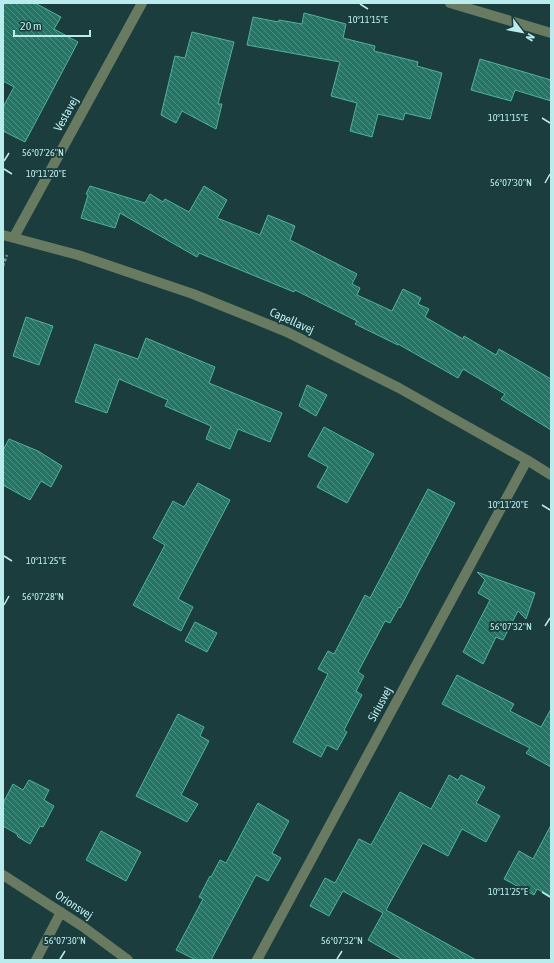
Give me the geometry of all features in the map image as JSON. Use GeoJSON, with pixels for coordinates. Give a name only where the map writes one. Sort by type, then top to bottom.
{"type":"FeatureCollection","features":[{"type":"Feature","properties":{"kind":"street","name":"Vestavej"},"geometry":{"type":"LineString","coordinates":[[14,238],[142,3]]}},
{"type":"Feature","properties":{"kind":"street"},"geometry":{"type":"LineString","coordinates":[[450,3],[551,33]]}},
{"type":"Feature","properties":{"kind":"street","name":"Capellavej"},"geometry":{"type":"LineString","coordinates":[[3,235],[78,255],[179,289],[287,332],[399,388],[551,475]]}},
{"type":"Feature","properties":{"kind":"street","name":"Siriusvej"},"geometry":{"type":"LineString","coordinates":[[256,960],[527,460]]}},
{"type":"Feature","properties":{"kind":"street","name":"Orionsvej"},"geometry":{"type":"LineString","coordinates":[[3,875],[82,926],[128,960]]}},
{"type":"Feature","properties":{"kind":"street"},"geometry":{"type":"LineString","coordinates":[[36,960],[61,912]]}},
{"type":"Feature","properties":{"kind":"building"},"geometry":{"type":"Polygon","coordinates":[[[3,3],[35,3],[61,17],[54,29],[78,42],[25,142],[3,131],[3,107],[14,87],[3,81],[3,3]]]}},
{"type":"Feature","properties":{"kind":"building"},"geometry":{"type":"Polygon","coordinates":[[[304,13],[346,24],[343,38],[375,46],[374,51],[418,62],[417,66],[442,73],[430,119],[405,113],[403,120],[378,114],[372,137],[350,131],[357,103],[331,96],[340,62],[247,45],[253,17],[278,22],[279,20],[302,24],[304,13]]]}},
{"type":"Feature","properties":{"kind":"building"},"geometry":{"type":"Polygon","coordinates":[[[192,32],[234,42],[218,104],[222,104],[216,129],[182,111],[176,123],[161,115],[175,56],[185,58],[192,32]]]}},
{"type":"Feature","properties":{"kind":"building"},"geometry":{"type":"Polygon","coordinates":[[[480,59],[551,80],[551,101],[515,90],[511,101],[471,90],[480,59]]]}},
{"type":"Feature","properties":{"kind":"building"},"geometry":{"type":"Polygon","coordinates":[[[90,186],[145,203],[150,194],[163,202],[165,199],[189,212],[204,186],[227,200],[217,218],[260,235],[268,215],[295,226],[290,240],[357,274],[352,284],[360,288],[357,295],[392,311],[403,289],[421,298],[418,304],[429,309],[425,317],[463,339],[464,336],[496,355],[499,349],[551,379],[551,430],[501,399],[505,394],[463,369],[458,378],[398,344],[355,324],[357,321],[295,290],[294,292],[199,253],[197,257],[120,213],[115,228],[81,218],[88,195],[86,194],[90,186]]]}},
{"type":"Feature","properties":{"kind":"building"},"geometry":{"type":"Polygon","coordinates":[[[26,317],[53,326],[39,365],[13,356],[26,317]]]}},
{"type":"Feature","properties":{"kind":"building"},"geometry":{"type":"Polygon","coordinates":[[[146,338],[215,367],[209,383],[282,413],[270,442],[238,429],[230,449],[206,439],[211,426],[165,406],[168,400],[119,379],[107,413],[75,402],[95,344],[138,359],[146,338]]]}},
{"type":"Feature","properties":{"kind":"building"},"geometry":{"type":"Polygon","coordinates":[[[307,385],[327,395],[316,416],[299,406],[307,385]]]}},
{"type":"Feature","properties":{"kind":"building"},"geometry":{"type":"Polygon","coordinates":[[[324,427],[374,454],[347,503],[317,487],[328,467],[308,456],[324,427]]]}},
{"type":"Feature","properties":{"kind":"building"},"geometry":{"type":"Polygon","coordinates":[[[9,439],[38,451],[62,466],[51,487],[41,481],[30,500],[3,485],[3,450],[9,439]]]}},
{"type":"Feature","properties":{"kind":"building"},"geometry":{"type":"Polygon","coordinates":[[[198,483],[230,500],[178,599],[193,607],[181,631],[133,605],[165,545],[153,538],[173,501],[184,507],[198,483]]]}},
{"type":"Feature","properties":{"kind":"building"},"geometry":{"type":"Polygon","coordinates":[[[428,489],[455,503],[400,608],[399,607],[390,623],[385,621],[358,672],[364,676],[356,691],[362,695],[344,730],[347,732],[337,750],[327,745],[321,757],[293,742],[328,674],[318,669],[328,651],[334,654],[365,595],[370,598],[428,489]]]}},
{"type":"Feature","properties":{"kind":"building"},"geometry":{"type":"Polygon","coordinates":[[[477,572],[535,593],[526,619],[518,611],[503,640],[496,637],[483,664],[463,652],[490,600],[478,593],[485,580],[477,572]]]}},
{"type":"Feature","properties":{"kind":"building"},"geometry":{"type":"Polygon","coordinates":[[[195,622],[217,633],[207,652],[185,641],[195,622]]]}},
{"type":"Feature","properties":{"kind":"building"},"geometry":{"type":"Polygon","coordinates":[[[457,675],[514,704],[510,711],[541,727],[551,709],[551,767],[526,753],[530,748],[442,704],[457,675]]]}},
{"type":"Feature","properties":{"kind":"building"},"geometry":{"type":"Polygon","coordinates":[[[178,714],[204,727],[200,736],[209,741],[181,795],[198,804],[187,822],[136,796],[178,714]]]}},
{"type":"Feature","properties":{"kind":"building"},"geometry":{"type":"Polygon","coordinates":[[[449,775],[458,780],[461,775],[485,787],[476,803],[500,816],[486,842],[462,829],[448,856],[423,843],[386,910],[476,960],[403,960],[368,940],[383,913],[343,891],[329,916],[310,906],[325,878],[335,883],[359,839],[371,845],[400,792],[431,809],[449,775]]]}},
{"type":"Feature","properties":{"kind":"building"},"geometry":{"type":"Polygon","coordinates":[[[29,780],[49,790],[44,800],[54,806],[43,827],[40,826],[30,844],[3,826],[3,803],[13,784],[23,790],[29,780]]]}},
{"type":"Feature","properties":{"kind":"building"},"geometry":{"type":"Polygon","coordinates":[[[258,803],[289,821],[272,853],[281,858],[268,881],[256,875],[211,960],[196,960],[176,950],[203,899],[199,897],[210,876],[211,877],[220,860],[226,863],[258,803]]]}},
{"type":"Feature","properties":{"kind":"building"},"geometry":{"type":"Polygon","coordinates":[[[551,825],[551,896],[537,889],[534,895],[504,879],[519,851],[533,859],[551,825]]]}},
{"type":"Feature","properties":{"kind":"building"},"geometry":{"type":"Polygon","coordinates":[[[101,831],[141,852],[126,881],[86,860],[101,831]]]}}]}
